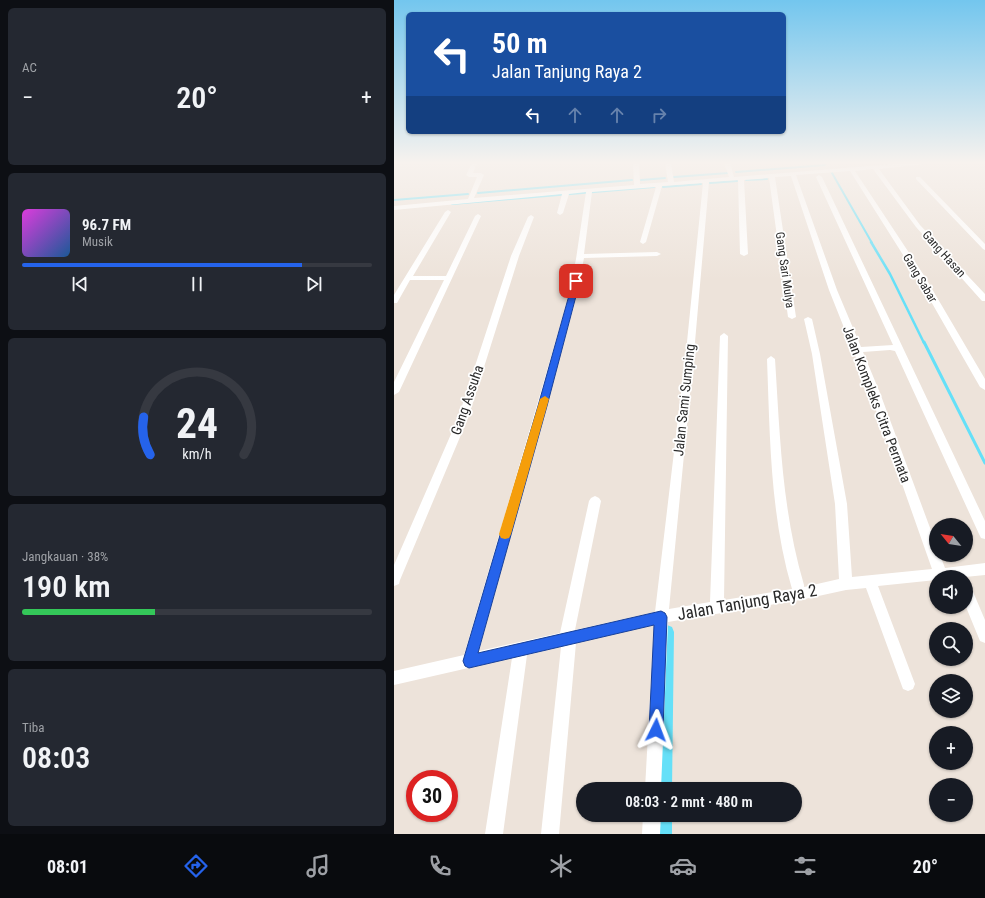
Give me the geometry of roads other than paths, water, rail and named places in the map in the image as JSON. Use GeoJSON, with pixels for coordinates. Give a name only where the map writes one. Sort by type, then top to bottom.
{"type":"FeatureCollection","features":[{"type":"Feature","properties":{"kind":"street"},"geometry":{"type":"LineString","coordinates":[[394,208],[452,202]]}},
{"type":"Feature","properties":{"kind":"street"},"geometry":{"type":"LineString","coordinates":[[560,213],[563,202]]}},
{"type":"Feature","properties":{"kind":"street"},"geometry":{"type":"LineString","coordinates":[[469,661],[569,310],[576,281],[588,202]]}},
{"type":"Feature","properties":{"kind":"street"},"geometry":{"type":"LineString","coordinates":[[643,242],[654,202]]}},
{"type":"Feature","properties":{"kind":"street","name":"Jalan Sami Sumping"},"geometry":{"type":"LineString","coordinates":[[653,782],[661,617],[691,342],[704,202]]}},
{"type":"Feature","properties":{"kind":"street"},"geometry":{"type":"LineString","coordinates":[[742,202],[744,254]]}},
{"type":"Feature","properties":{"kind":"street","name":"Gang Sari Mulya"},"geometry":{"type":"LineString","coordinates":[[776,202],[792,317]]}},
{"type":"Feature","properties":{"kind":"street","name":"Jalan Kompleks Citra Permata"},"geometry":{"type":"LineString","coordinates":[[803,202],[857,350],[875,393],[939,570]]}},
{"type":"Feature","properties":{"kind":"street"},"geometry":{"type":"LineString","coordinates":[[830,202],[985,534]]}},
{"type":"Feature","properties":{"kind":"street","name":"Gang Sabar"},"geometry":{"type":"LineString","coordinates":[[873,202],[921,277],[985,387]]}},
{"type":"Feature","properties":{"kind":"street","name":"Gang Hasan"},"geometry":{"type":"LineString","coordinates":[[899,202],[918,226],[985,299]]}},
{"type":"Feature","properties":{"kind":"street"},"geometry":{"type":"LineString","coordinates":[[941,202],[985,248]]}},
{"type":"Feature","properties":{"kind":"street"},"geometry":{"type":"LineString","coordinates":[[394,301],[448,212]]}},
{"type":"Feature","properties":{"kind":"street"},"geometry":{"type":"LineString","coordinates":[[394,392],[478,216]]}},
{"type":"Feature","properties":{"kind":"street","name":"Gang Assuha"},"geometry":{"type":"LineString","coordinates":[[394,580],[463,418],[515,256],[531,217]]}},
{"type":"Feature","properties":{"kind":"street"},"geometry":{"type":"LineString","coordinates":[[580,256],[657,254]]}},
{"type":"Feature","properties":{"kind":"street"},"geometry":{"type":"LineString","coordinates":[[408,278],[448,278]]}},
{"type":"Feature","properties":{"kind":"street"},"geometry":{"type":"LineString","coordinates":[[808,319],[816,354],[841,504],[846,584]]}},
{"type":"Feature","properties":{"kind":"street"},"geometry":{"type":"LineString","coordinates":[[717,607],[724,336]]}},
{"type":"Feature","properties":{"kind":"street"},"geometry":{"type":"LineString","coordinates":[[857,350],[890,347],[899,349]]}},
{"type":"Feature","properties":{"kind":"street"},"geometry":{"type":"LineString","coordinates":[[771,359],[778,475],[783,523],[791,564],[800,594]]}},
{"type":"Feature","properties":{"kind":"street"},"geometry":{"type":"LineString","coordinates":[[550,834],[568,638],[595,502]]}},
{"type":"Feature","properties":{"kind":"street","name":"Jalan Tanjung Raya 2"},"geometry":{"type":"LineString","coordinates":[[973,572],[985,570]]}},
{"type":"Feature","properties":{"kind":"street","name":"Jalan Tanjung Raya 2"},"geometry":{"type":"LineString","coordinates":[[394,679],[661,617],[800,594],[846,584],[929,576]]}},
{"type":"Feature","properties":{"kind":"street"},"geometry":{"type":"LineString","coordinates":[[870,582],[908,684]]}},
{"type":"Feature","properties":{"kind":"street"},"geometry":{"type":"LineString","coordinates":[[973,608],[985,636]]}},
{"type":"Feature","properties":{"kind":"street"},"geometry":{"type":"LineString","coordinates":[[494,834],[521,649]]}},
{"type":"Feature","properties":{"kind":"street"},"geometry":{"type":"LineString","coordinates":[[651,834],[652,822]]}},
{"type":"Feature","properties":{"kind":"waterway"},"geometry":{"type":"LineString","coordinates":[[452,204],[477,202]]}},
{"type":"Feature","properties":{"kind":"waterway"},"geometry":{"type":"LineString","coordinates":[[849,202],[872,243]]}},
{"type":"Feature","properties":{"kind":"waterway"},"geometry":{"type":"LineString","coordinates":[[871,242],[890,274],[924,343]]}},
{"type":"Feature","properties":{"kind":"waterway"},"geometry":{"type":"LineString","coordinates":[[924,342],[985,463]]}},
{"type":"Feature","properties":{"kind":"waterway"},"geometry":{"type":"LineString","coordinates":[[664,782],[667,632]]}},
{"type":"Feature","properties":{"kind":"waterway"},"geometry":{"type":"LineString","coordinates":[[663,822],[663,834]]}}]}
